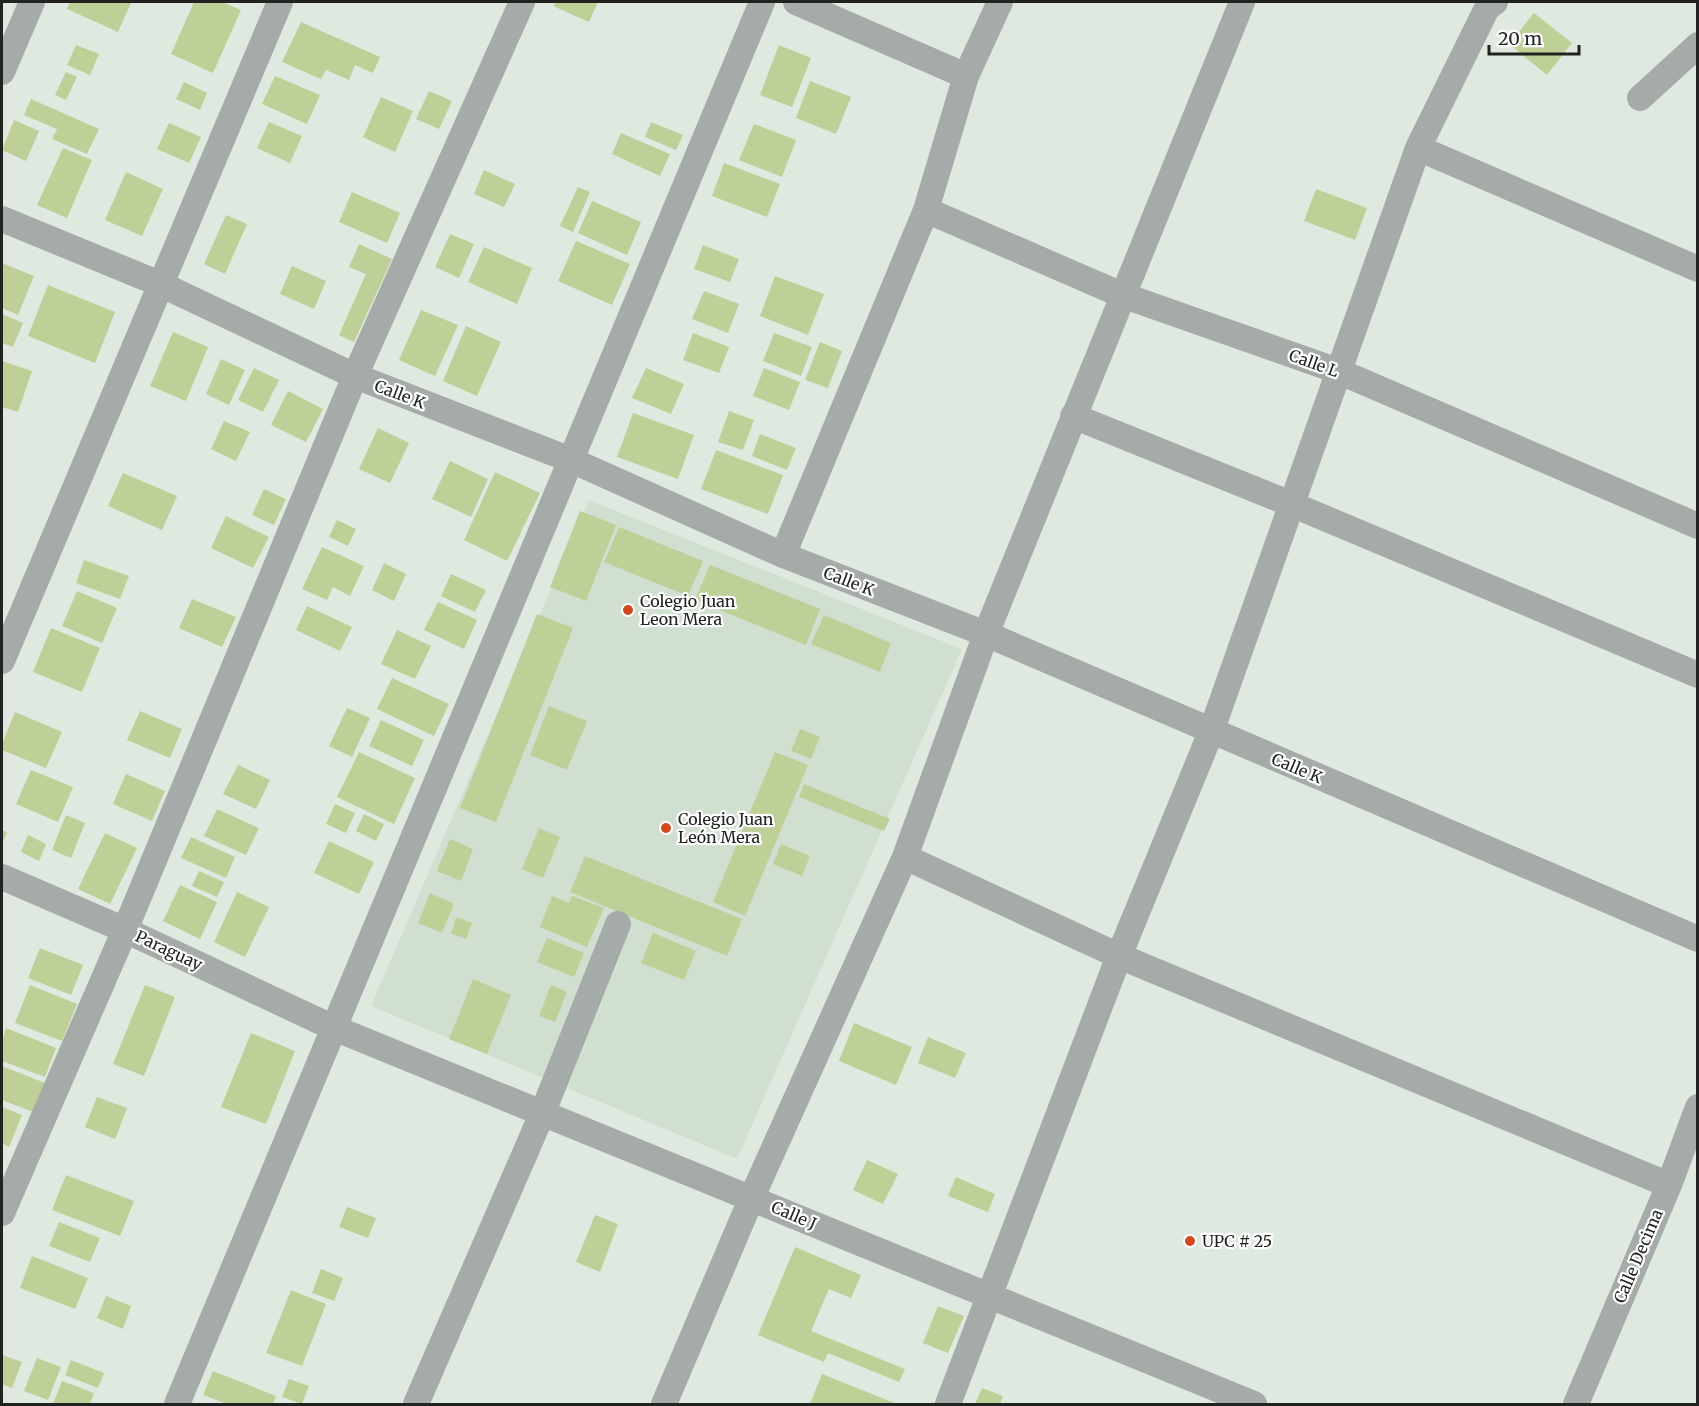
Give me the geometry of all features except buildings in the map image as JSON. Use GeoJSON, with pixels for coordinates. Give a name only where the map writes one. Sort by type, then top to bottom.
{"type":"FeatureCollection","features":[{"type":"Feature","properties":{"kind":"street"},"geometry":{"type":"LineString","coordinates":[[2,72],[32,2]]}},
{"type":"Feature","properties":{"kind":"street"},"geometry":{"type":"LineString","coordinates":[[2,662],[280,2]]}},
{"type":"Feature","properties":{"kind":"street"},"geometry":{"type":"LineString","coordinates":[[2,1213],[125,930],[356,376],[522,2]]}},
{"type":"Feature","properties":{"kind":"street"},"geometry":{"type":"LineString","coordinates":[[177,1404],[762,2]]}},
{"type":"Feature","properties":{"kind":"street"},"geometry":{"type":"LineString","coordinates":[[796,2],[966,76]]}},
{"type":"Feature","properties":{"kind":"street"},"geometry":{"type":"LineString","coordinates":[[783,555],[926,210],[966,76],[1000,2]]}},
{"type":"Feature","properties":{"kind":"street"},"geometry":{"type":"LineString","coordinates":[[664,1404],[752,1197],[905,857],[986,634],[1242,2]]}},
{"type":"Feature","properties":{"kind":"street"},"geometry":{"type":"LineString","coordinates":[[948,1404],[1119,956],[1211,732],[1418,148],[1487,8],[1495,2]]}},
{"type":"Feature","properties":{"kind":"street"},"geometry":{"type":"LineString","coordinates":[[1640,98],[1698,45]]}},
{"type":"Feature","properties":{"kind":"street"},"geometry":{"type":"LineString","coordinates":[[1418,148],[1698,269]]}},
{"type":"Feature","properties":{"kind":"street","name":"Calle L"},"geometry":{"type":"LineString","coordinates":[[926,210],[1122,295],[1338,371],[1698,526]]}},
{"type":"Feature","properties":{"kind":"street","name":"Calle K"},"geometry":{"type":"LineString","coordinates":[[2,219],[160,284],[356,376],[570,460],[783,555],[986,634],[1698,939]]}},
{"type":"Feature","properties":{"kind":"street"},"geometry":{"type":"LineString","coordinates":[[1073,416],[1292,504],[1698,675]]}},
{"type":"Feature","properties":{"kind":"street"},"geometry":{"type":"LineString","coordinates":[[905,857],[1119,956],[1668,1185]]}},
{"type":"Feature","properties":{"kind":"street","name":"Paraguay"},"geometry":{"type":"LineString","coordinates":[[2,877],[125,930],[334,1028]]}},
{"type":"Feature","properties":{"kind":"street"},"geometry":{"type":"LineString","coordinates":[[416,1404],[542,1114],[618,924]]}},
{"type":"Feature","properties":{"kind":"street","name":"Calle J"},"geometry":{"type":"LineString","coordinates":[[334,1028],[752,1197],[989,1298],[1254,1404]]}},
{"type":"Feature","properties":{"kind":"street","name":"Calle Decima"},"geometry":{"type":"LineString","coordinates":[[1576,1404],[1668,1185],[1698,1107]]}},
{"type":"Feature","properties":{"kind":"shaded area","name":"Colegio Juan León Mera"},"geometry":{"type":"Polygon","coordinates":[[[589,500],[962,649],[737,1159],[371,1006],[589,500]]]}},
{"type":"Feature","properties":{"kind":"place","name":"Colegio Juan Leon Mera"},"geometry":{"type":"Point","coordinates":[628,610]}},
{"type":"Feature","properties":{"kind":"place","name":"Colegio Juan León Mera"},"geometry":{"type":"Point","coordinates":[666,828]}},
{"type":"Feature","properties":{"kind":"place","name":"UPC # 25"},"geometry":{"type":"Point","coordinates":[1190,1241]}}]}
